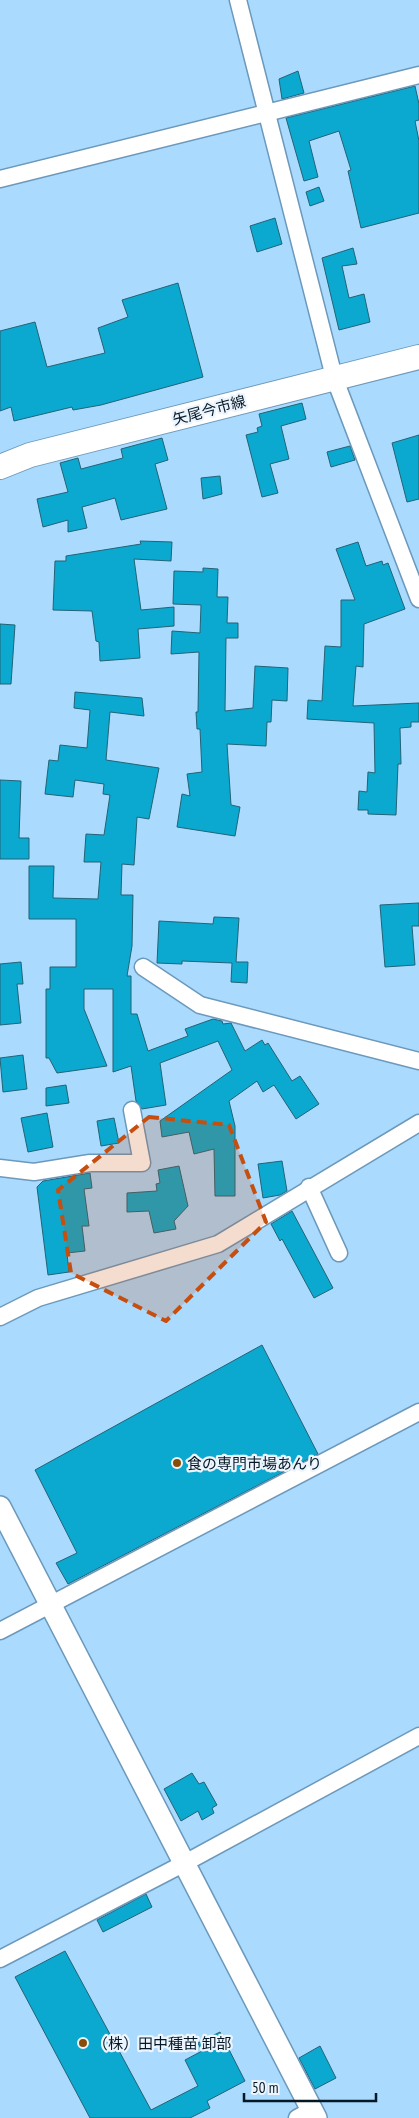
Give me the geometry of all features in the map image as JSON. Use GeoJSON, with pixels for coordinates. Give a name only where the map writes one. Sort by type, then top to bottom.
{"type":"FeatureCollection","features":[{"type":"Feature","properties":{"kind":"main road","name":"矢尾今市線"},"geometry":{"type":"LineString","coordinates":[[0,468],[30,455],[419,357]]}},
{"type":"Feature","properties":{"kind":"street"},"geometry":{"type":"LineString","coordinates":[[238,0],[334,377],[419,599]]}},
{"type":"Feature","properties":{"kind":"street"},"geometry":{"type":"LineString","coordinates":[[0,179],[419,75]]}},
{"type":"Feature","properties":{"kind":"street"},"geometry":{"type":"LineString","coordinates":[[143,968],[200,1005],[419,1061]]}},
{"type":"Feature","properties":{"kind":"street"},"geometry":{"type":"LineString","coordinates":[[0,1168],[34,1172],[90,1163],[142,1163],[132,1110]]}},
{"type":"Feature","properties":{"kind":"street"},"geometry":{"type":"LineString","coordinates":[[0,1317],[38,1298],[218,1244],[309,1187],[419,1123]]}},
{"type":"Feature","properties":{"kind":"street"},"geometry":{"type":"LineString","coordinates":[[309,1187],[339,1253]]}},
{"type":"Feature","properties":{"kind":"street"},"geometry":{"type":"LineString","coordinates":[[0,1631],[419,1412]]}},
{"type":"Feature","properties":{"kind":"street"},"geometry":{"type":"LineString","coordinates":[[0,1507],[183,1864],[308,2115]]}},
{"type":"Feature","properties":{"kind":"street"},"geometry":{"type":"LineString","coordinates":[[0,1959],[183,1864],[419,1736]]}},
{"type":"Feature","properties":{"kind":"highlighted area"},"geometry":{"type":"Polygon","coordinates":[[[149,1117],[229,1125],[266,1222],[166,1321],[71,1273],[58,1190],[149,1117]]]}},
{"type":"Feature","properties":{"kind":"building"},"geometry":{"type":"Polygon","coordinates":[[[298,71],[304,93],[282,99],[279,79],[298,71]]]}},
{"type":"Feature","properties":{"kind":"building"},"geometry":{"type":"Polygon","coordinates":[[[415,86],[419,104],[419,120],[415,121],[419,141],[419,213],[361,228],[348,171],[351,170],[339,131],[309,141],[318,177],[304,181],[286,118],[415,86]]]}},
{"type":"Feature","properties":{"kind":"building"},"geometry":{"type":"Polygon","coordinates":[[[319,187],[324,201],[310,206],[306,192],[319,187]]]}},
{"type":"Feature","properties":{"kind":"building"},"geometry":{"type":"Polygon","coordinates":[[[275,218],[282,244],[257,252],[250,226],[275,218]]]}},
{"type":"Feature","properties":{"kind":"building"},"geometry":{"type":"Polygon","coordinates":[[[353,248],[357,264],[342,266],[349,298],[364,294],[370,322],[339,330],[322,258],[353,248]]]}},
{"type":"Feature","properties":{"kind":"building"},"geometry":{"type":"Polygon","coordinates":[[[178,283],[203,377],[101,405],[73,410],[72,407],[14,421],[11,407],[0,411],[0,331],[35,322],[47,367],[105,353],[98,328],[128,317],[122,300],[178,283]]]}},
{"type":"Feature","properties":{"kind":"building"},"geometry":{"type":"Polygon","coordinates":[[[302,403],[306,419],[281,426],[289,459],[270,464],[278,493],[262,497],[246,435],[258,432],[257,428],[262,426],[259,414],[302,403]]]}},
{"type":"Feature","properties":{"kind":"building"},"geometry":{"type":"Polygon","coordinates":[[[419,435],[419,499],[407,502],[392,443],[419,435]]]}},
{"type":"Feature","properties":{"kind":"building"},"geometry":{"type":"Polygon","coordinates":[[[162,438],[168,460],[155,464],[167,509],[121,520],[115,498],[82,507],[87,528],[68,532],[68,520],[43,527],[37,499],[68,492],[60,463],[78,458],[81,469],[123,458],[121,449],[162,438]]]}},
{"type":"Feature","properties":{"kind":"building"},"geometry":{"type":"Polygon","coordinates":[[[350,446],[355,460],[331,467],[327,452],[350,446]]]}},
{"type":"Feature","properties":{"kind":"building"},"geometry":{"type":"Polygon","coordinates":[[[220,476],[222,494],[203,499],[201,478],[220,476]]]}},
{"type":"Feature","properties":{"kind":"building"},"geometry":{"type":"Polygon","coordinates":[[[140,541],[172,542],[171,561],[134,559],[141,610],[174,607],[174,626],[138,629],[140,658],[100,661],[99,642],[96,641],[92,611],[53,610],[55,561],[66,561],[66,556],[141,544],[140,541]]]}},
{"type":"Feature","properties":{"kind":"building"},"geometry":{"type":"Polygon","coordinates":[[[358,542],[366,566],[382,561],[383,565],[388,563],[405,609],[364,624],[363,667],[356,666],[353,706],[419,703],[419,722],[411,722],[411,727],[400,728],[401,764],[398,764],[396,815],[368,814],[368,810],[358,810],[359,791],[367,792],[368,772],[375,773],[374,723],[307,719],[308,700],[322,701],[325,646],[341,647],[341,600],[355,600],[336,549],[358,542]]]}},
{"type":"Feature","properties":{"kind":"building"},"geometry":{"type":"Polygon","coordinates":[[[203,568],[218,569],[217,597],[228,597],[227,623],[238,623],[238,638],[226,638],[225,711],[253,708],[255,666],[288,668],[287,701],[272,700],[271,722],[267,722],[266,746],[227,744],[231,805],[240,807],[235,836],[177,827],[182,794],[190,796],[187,774],[202,772],[200,729],[197,729],[196,712],[198,712],[199,652],[171,654],[172,631],[200,633],[201,605],[173,604],[174,571],[203,572],[203,568]]]}},
{"type":"Feature","properties":{"kind":"building"},"geometry":{"type":"Polygon","coordinates":[[[0,624],[15,625],[11,684],[0,684],[0,624]]]}},
{"type":"Feature","properties":{"kind":"building"},"geometry":{"type":"Polygon","coordinates":[[[75,692],[142,698],[144,716],[110,712],[106,760],[159,768],[149,819],[137,817],[134,865],[122,864],[121,895],[133,895],[132,946],[127,976],[131,976],[131,1014],[137,1014],[148,1051],[188,1036],[185,1029],[213,1019],[222,1021],[223,1024],[231,1023],[245,1051],[262,1040],[265,1045],[268,1043],[292,1081],[300,1076],[319,1104],[296,1119],[274,1085],[263,1092],[257,1081],[229,1101],[235,1126],[235,1196],[215,1196],[214,1149],[194,1154],[189,1132],[162,1137],[160,1121],[232,1070],[218,1041],[160,1063],[166,1105],[142,1109],[136,1101],[131,1066],[113,1072],[113,989],[84,989],[84,1009],[107,1066],[57,1073],[49,1058],[46,1058],[46,989],[50,989],[50,967],[76,967],[76,919],[29,919],[29,866],[54,866],[53,898],[98,899],[101,862],[84,862],[86,834],[104,835],[110,795],[103,794],[104,784],[75,780],[73,797],[45,794],[49,760],[58,761],[60,745],[87,748],[90,710],[74,708],[75,692]]]}},
{"type":"Feature","properties":{"kind":"building"},"geometry":{"type":"Polygon","coordinates":[[[0,780],[21,781],[19,838],[29,838],[29,859],[0,859],[0,780]]]}},
{"type":"Feature","properties":{"kind":"building"},"geometry":{"type":"Polygon","coordinates":[[[419,903],[419,926],[412,926],[415,965],[385,967],[380,905],[419,903]]]}},
{"type":"Feature","properties":{"kind":"building"},"geometry":{"type":"Polygon","coordinates":[[[214,917],[239,918],[236,962],[248,962],[247,983],[231,982],[232,963],[182,961],[182,964],[157,963],[159,921],[213,924],[214,917]]]}},
{"type":"Feature","properties":{"kind":"building"},"geometry":{"type":"Polygon","coordinates":[[[21,962],[23,984],[17,984],[21,1023],[0,1025],[0,964],[21,962]]]}},
{"type":"Feature","properties":{"kind":"building"},"geometry":{"type":"Polygon","coordinates":[[[23,1055],[27,1089],[3,1092],[0,1058],[23,1055]]]}},
{"type":"Feature","properties":{"kind":"building"},"geometry":{"type":"Polygon","coordinates":[[[66,1085],[69,1103],[46,1106],[46,1088],[66,1085]]]}},
{"type":"Feature","properties":{"kind":"building"},"geometry":{"type":"Polygon","coordinates":[[[47,1113],[53,1147],[28,1152],[21,1118],[47,1113]]]}},
{"type":"Feature","properties":{"kind":"building"},"geometry":{"type":"Polygon","coordinates":[[[114,1118],[119,1143],[101,1146],[97,1121],[114,1118]]]}},
{"type":"Feature","properties":{"kind":"building"},"geometry":{"type":"Polygon","coordinates":[[[282,1161],[287,1191],[280,1195],[263,1198],[258,1164],[282,1161]]]}},
{"type":"Feature","properties":{"kind":"building"},"geometry":{"type":"Polygon","coordinates":[[[179,1166],[188,1206],[174,1221],[176,1229],[154,1233],[149,1211],[127,1212],[127,1193],[157,1191],[156,1184],[160,1183],[158,1170],[179,1166]]]}},
{"type":"Feature","properties":{"kind":"building"},"geometry":{"type":"Polygon","coordinates":[[[90,1173],[92,1188],[84,1189],[89,1226],[82,1226],[85,1251],[67,1253],[69,1272],[48,1275],[37,1187],[43,1181],[90,1173]]]}},
{"type":"Feature","properties":{"kind":"building"},"geometry":{"type":"Polygon","coordinates":[[[292,1211],[333,1288],[314,1298],[282,1239],[280,1241],[271,1224],[292,1211]]]}},
{"type":"Feature","properties":{"kind":"building","name":"食の専門市場あんり"},"geometry":{"type":"Polygon","coordinates":[[[262,1345],[318,1454],[68,1584],[56,1563],[77,1553],[35,1470],[262,1345]]]}},
{"type":"Feature","properties":{"kind":"building"},"geometry":{"type":"Polygon","coordinates":[[[192,1773],[199,1784],[204,1782],[217,1805],[212,1808],[214,1813],[202,1820],[198,1811],[181,1821],[164,1789],[192,1773]]]}},
{"type":"Feature","properties":{"kind":"building"},"geometry":{"type":"Polygon","coordinates":[[[146,1894],[152,1907],[103,1932],[97,1920],[146,1894]]]}},
{"type":"Feature","properties":{"kind":"building","name":"（株）田中種苗 卸部"},"geometry":{"type":"Polygon","coordinates":[[[65,1951],[151,2110],[198,2086],[185,2060],[202,2051],[198,2043],[220,2032],[245,2081],[207,2101],[210,2108],[190,2118],[90,2118],[15,1977],[65,1951]]]}},
{"type":"Feature","properties":{"kind":"building"},"geometry":{"type":"Polygon","coordinates":[[[320,2046],[336,2078],[315,2089],[299,2058],[320,2046]]]}},
{"type":"Feature","properties":{"kind":"place","name":"食の専門市場あんり"},"geometry":{"type":"Point","coordinates":[177,1463]}},
{"type":"Feature","properties":{"kind":"place","name":"（株）田中種苗 卸部"},"geometry":{"type":"Point","coordinates":[83,2043]}}]}
